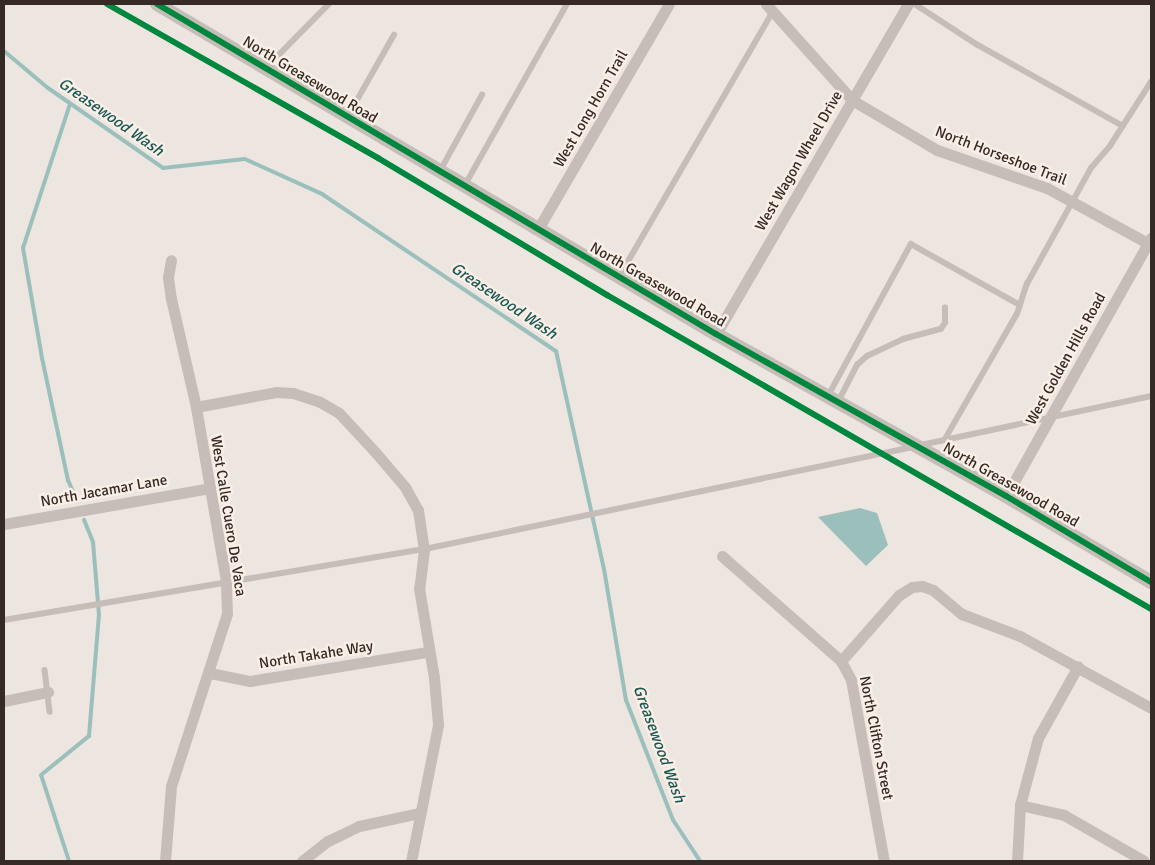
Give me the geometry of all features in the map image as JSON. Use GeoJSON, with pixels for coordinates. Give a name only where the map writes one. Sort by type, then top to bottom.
{"type":"FeatureCollection","features":[{"type":"Feature","properties":{"kind":"street","name":"North Greasewood Road"},"geometry":{"type":"LineString","coordinates":[[157,4],[716,334],[1006,496],[1151,582]]}},
{"type":"Feature","properties":{"kind":"street","name":"West Long Horn Trail"},"geometry":{"type":"LineString","coordinates":[[538,229],[669,4]]}},
{"type":"Feature","properties":{"kind":"street","name":"West Wagon Wheel Drive"},"geometry":{"type":"LineString","coordinates":[[716,334],[908,4]]}},
{"type":"Feature","properties":{"kind":"street","name":"North Horseshoe Trail"},"geometry":{"type":"LineString","coordinates":[[770,8],[852,100],[938,150],[1047,188],[1150,242]]}},
{"type":"Feature","properties":{"kind":"street","name":"West Golden Hills Road"},"geometry":{"type":"LineString","coordinates":[[1006,496],[1150,242]]}},
{"type":"Feature","properties":{"kind":"street","name":"West Calle Cuero De Vaca"},"geometry":{"type":"LineString","coordinates":[[165,861],[171,786],[210,673],[227,614],[226,581],[196,407],[171,299],[168,277],[171,260]]}},
{"type":"Feature","properties":{"kind":"street"},"geometry":{"type":"LineString","coordinates":[[196,407],[276,392],[293,393],[320,402],[339,414],[405,487],[420,518],[424,550],[419,588],[428,652],[434,678],[438,725],[411,861]]}},
{"type":"Feature","properties":{"kind":"street","name":"North Jacamar Lane"},"geometry":{"type":"LineString","coordinates":[[4,524],[210,488]]}},
{"type":"Feature","properties":{"kind":"street","name":"North Clifton Street"},"geometry":{"type":"LineString","coordinates":[[722,556],[841,661],[851,680],[884,861]]}},
{"type":"Feature","properties":{"kind":"street"},"geometry":{"type":"LineString","coordinates":[[841,661],[899,595],[915,583],[933,590],[962,614],[1020,636],[1078,666],[1151,708]]}},
{"type":"Feature","properties":{"kind":"street","name":"North Takahe Way"},"geometry":{"type":"LineString","coordinates":[[210,673],[250,681],[428,652]]}},
{"type":"Feature","properties":{"kind":"street"},"geometry":{"type":"LineString","coordinates":[[1017,861],[1020,805],[1038,738],[1078,666]]}},
{"type":"Feature","properties":{"kind":"street"},"geometry":{"type":"LineString","coordinates":[[4,701],[48,692]]}},
{"type":"Feature","properties":{"kind":"street"},"geometry":{"type":"LineString","coordinates":[[1020,805],[1064,815],[1144,861]]}},
{"type":"Feature","properties":{"kind":"street"},"geometry":{"type":"LineString","coordinates":[[302,861],[328,841],[359,826],[419,814]]}},
{"type":"Feature","properties":{"kind":"lane"},"geometry":{"type":"LineString","coordinates":[[266,68],[329,4]]}},
{"type":"Feature","properties":{"kind":"lane"},"geometry":{"type":"LineString","coordinates":[[464,186],[567,4]]}},
{"type":"Feature","properties":{"kind":"lane"},"geometry":{"type":"LineString","coordinates":[[915,4],[978,45],[1123,126]]}},
{"type":"Feature","properties":{"kind":"lane"},"geometry":{"type":"LineString","coordinates":[[619,277],[770,8]]}},
{"type":"Feature","properties":{"kind":"lane"},"geometry":{"type":"LineString","coordinates":[[348,117],[394,35]]}},
{"type":"Feature","properties":{"kind":"lane"},"geometry":{"type":"LineString","coordinates":[[945,439],[1020,305],[1027,284],[1091,168],[1123,126],[1151,82]]}},
{"type":"Feature","properties":{"kind":"lane"},"geometry":{"type":"LineString","coordinates":[[440,171],[482,94]]}},
{"type":"Feature","properties":{"kind":"lane"},"geometry":{"type":"LineString","coordinates":[[833,399],[911,244],[1020,305]]}},
{"type":"Feature","properties":{"kind":"lane"},"geometry":{"type":"LineString","coordinates":[[833,399],[857,365],[867,356],[903,339],[941,329],[945,323],[945,308]]}},
{"type":"Feature","properties":{"kind":"lane"},"geometry":{"type":"LineString","coordinates":[[4,620],[226,581],[424,550],[1151,396]]}},
{"type":"Feature","properties":{"kind":"lane"},"geometry":{"type":"LineString","coordinates":[[45,670],[50,712]]}},
{"type":"Feature","properties":{"kind":"water"},"geometry":{"type":"Polygon","coordinates":[[[860,508],[877,513],[888,545],[866,566],[818,517],[860,508]]]}},
{"type":"Feature","properties":{"kind":"waterway","name":"Greasewood Wash"},"geometry":{"type":"LineString","coordinates":[[4,51],[48,88],[163,168],[245,159],[322,194],[556,351],[604,569],[626,700],[673,820],[700,861]]}},
{"type":"Feature","properties":{"kind":"waterway"},"geometry":{"type":"LineString","coordinates":[[70,104],[23,248],[42,358],[68,480],[77,501]]}},
{"type":"Feature","properties":{"kind":"waterway"},"geometry":{"type":"LineString","coordinates":[[69,861],[41,775],[89,736],[99,615],[93,542],[84,520]]}},
{"type":"Feature","properties":{"kind":"cycle path"},"geometry":{"type":"LineString","coordinates":[[107,4],[378,158],[607,295],[1151,609]]}},
{"type":"Feature","properties":{"kind":"cycle path"},"geometry":{"type":"LineString","coordinates":[[157,4],[716,334],[1006,496],[1151,582]]}}]}
